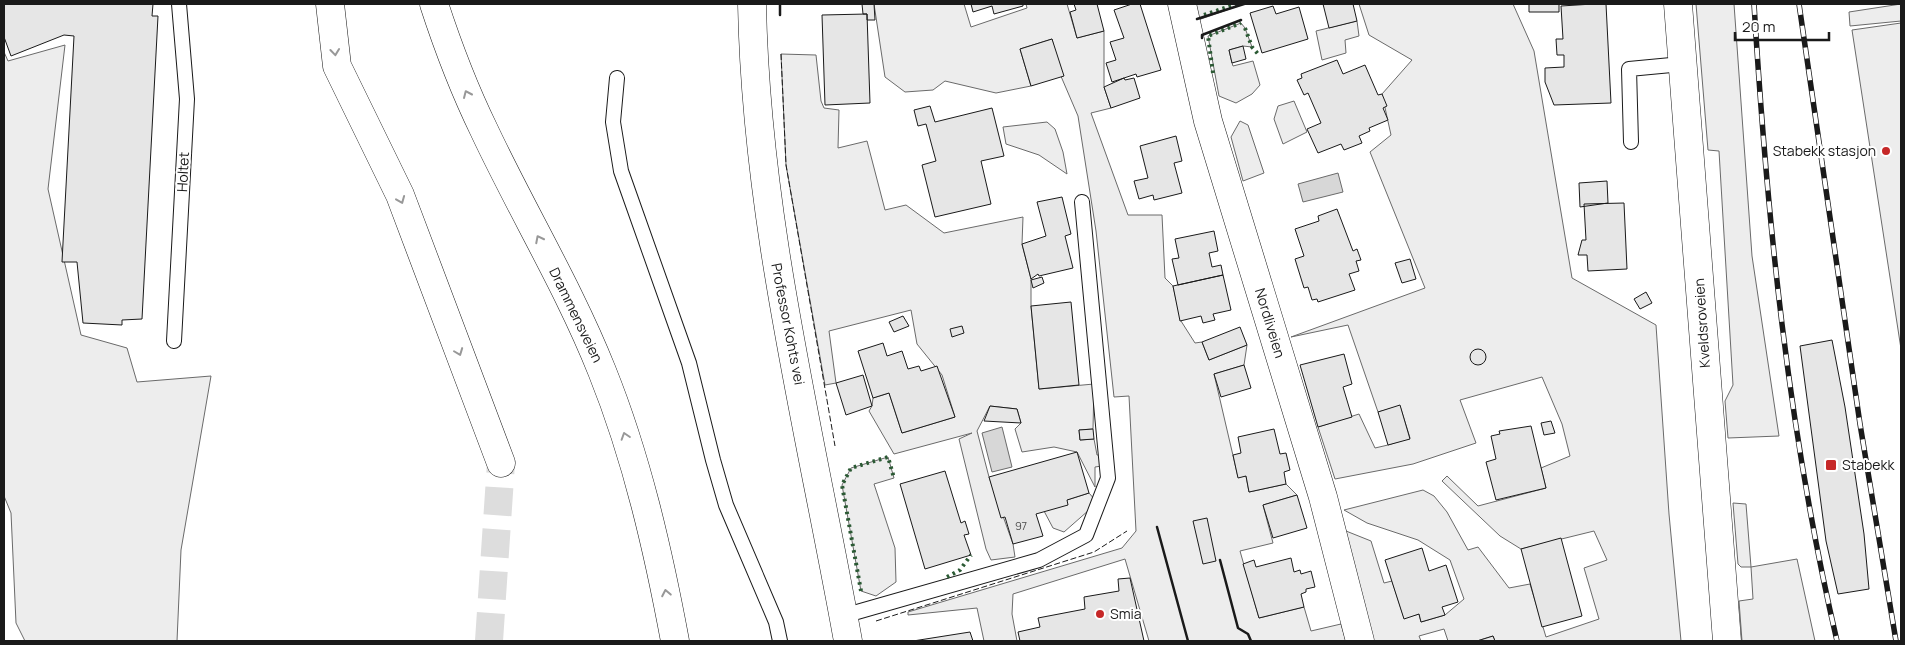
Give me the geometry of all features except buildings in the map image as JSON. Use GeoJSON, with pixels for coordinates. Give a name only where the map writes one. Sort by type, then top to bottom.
{"type":"FeatureCollection","features":[{"type":"Feature","properties":{"kind":"main road"},"geometry":{"type":"LineString","coordinates":[[330,4],[337,66],[400,195],[501,463]]}},
{"type":"Feature","properties":{"kind":"main road","name":"Drammensveien"},"geometry":{"type":"LineString","coordinates":[[434,4],[462,81],[484,131],[573,307],[602,371],[647,507],[675,641]]}},
{"type":"Feature","properties":{"kind":"main road","name":"Professor Kohts vei"},"geometry":{"type":"LineString","coordinates":[[752,4],[763,172],[776,259],[846,629]]}},
{"type":"Feature","properties":{"kind":"main road","name":"Nordliveien"},"geometry":{"type":"LineString","coordinates":[[1182,4],[1208,121],[1323,497],[1360,641]]}},
{"type":"Feature","properties":{"kind":"main road","name":"Kveldsroveien"},"geometry":{"type":"LineString","coordinates":[[1678,4],[1727,641]]}},
{"type":"Feature","properties":{"kind":"lane","name":"Holtet"},"geometry":{"type":"LineString","coordinates":[[174,341],[187,99],[179,4]]}},
{"type":"Feature","properties":{"kind":"lane"},"geometry":{"type":"LineString","coordinates":[[1631,142],[1629,68],[1682,64]]}},
{"type":"Feature","properties":{"kind":"lane"},"geometry":{"type":"LineString","coordinates":[[617,78],[612,122],[621,171],[689,363],[726,505],[776,622],[780,641]]}},
{"type":"Feature","properties":{"kind":"lane"},"geometry":{"type":"LineString","coordinates":[[846,629],[1039,560],[1086,535],[1108,478],[1082,202]]}},
{"type":"Feature","properties":{"kind":"shaded area"},"geometry":{"type":"Polygon","coordinates":[[[874,4],[964,4],[971,27],[1027,8],[1026,4],[1067,4],[1077,38],[1104,31],[1104,87],[1111,108],[1091,113],[1128,215],[1162,215],[1165,278],[1173,286],[1181,321],[1195,343],[1202,342],[1209,360],[1247,345],[1244,365],[1214,374],[1238,477],[1246,476],[1249,492],[1286,484],[1297,495],[1263,505],[1273,543],[1240,551],[1259,618],[1304,607],[1311,631],[1341,624],[1346,641],[1149,641],[1125,559],[1013,594],[1012,614],[1017,641],[984,641],[977,608],[908,615],[908,612],[1122,548],[1136,531],[1129,396],[1114,397],[1096,231],[1078,116],[1060,74],[1052,39],[1020,49],[1031,86],[996,93],[945,81],[933,90],[905,92],[885,77],[874,4]]]}},
{"type":"Feature","properties":{"kind":"shaded area"},"geometry":{"type":"Polygon","coordinates":[[[1195,4],[1244,4],[1198,20],[1195,4]]]}},
{"type":"Feature","properties":{"kind":"shaded area"},"geometry":{"type":"Polygon","coordinates":[[[1359,4],[1513,4],[1534,51],[1572,278],[1656,325],[1669,514],[1681,641],[1495,641],[1493,636],[1477,641],[1448,641],[1444,629],[1419,636],[1421,641],[1373,641],[1341,529],[1371,541],[1384,583],[1392,581],[1404,618],[1419,614],[1421,622],[1445,615],[1464,599],[1450,560],[1418,540],[1367,523],[1344,510],[1423,490],[1434,496],[1447,512],[1468,550],[1478,547],[1509,588],[1530,584],[1546,637],[1599,619],[1584,568],[1607,560],[1594,531],[1521,549],[1500,536],[1442,481],[1447,476],[1478,506],[1546,488],[1541,468],[1570,456],[1562,424],[1542,377],[1460,400],[1476,443],[1413,464],[1335,479],[1318,427],[1359,414],[1375,448],[1410,438],[1400,406],[1378,412],[1348,325],[1291,337],[1425,288],[1370,152],[1391,135],[1382,94],[1412,60],[1369,35],[1359,4]]]}},
{"type":"Feature","properties":{"kind":"shaded area"},"geometry":{"type":"Polygon","coordinates":[[[1696,4],[1734,4],[1752,256],[1779,436],[1728,438],[1725,401],[1733,385],[1719,151],[1708,150],[1696,4]]]}},
{"type":"Feature","properties":{"kind":"shaded area"},"geometry":{"type":"Polygon","coordinates":[[[1901,4],[1901,21],[1850,26],[1849,12],[1901,4]]]}},
{"type":"Feature","properties":{"kind":"shaded area"},"geometry":{"type":"Polygon","coordinates":[[[1357,21],[1359,36],[1345,40],[1346,53],[1322,60],[1316,31],[1357,21]]]}},
{"type":"Feature","properties":{"kind":"shaded area"},"geometry":{"type":"Polygon","coordinates":[[[1241,23],[1245,28],[1252,47],[1243,46],[1229,50],[1232,63],[1233,66],[1253,61],[1260,85],[1252,94],[1236,103],[1219,96],[1208,36],[1241,23]]]}},
{"type":"Feature","properties":{"kind":"shaded area","name":"Stabekk stasjon"},"geometry":{"type":"Polygon","coordinates":[[[1901,23],[1901,349],[1852,30],[1901,23]]]}},
{"type":"Feature","properties":{"kind":"shaded area"},"geometry":{"type":"Polygon","coordinates":[[[65,45],[48,189],[81,335],[127,348],[137,382],[211,376],[181,550],[177,641],[25,641],[16,623],[11,513],[4,496],[4,52],[8,61],[65,45]]]}},
{"type":"Feature","properties":{"kind":"shaded area"},"geometry":{"type":"Polygon","coordinates":[[[781,54],[816,55],[821,101],[824,108],[839,110],[838,148],[867,141],[885,210],[906,205],[944,233],[1023,217],[1022,244],[1031,279],[1031,306],[1039,389],[1094,384],[1093,429],[1079,430],[1080,440],[1094,439],[1097,455],[1102,455],[1102,466],[1095,467],[1095,487],[1077,452],[1054,447],[1022,452],[1015,429],[1021,423],[1017,409],[990,406],[977,431],[989,477],[1013,544],[1015,557],[991,560],[986,549],[959,439],[972,433],[894,454],[869,411],[873,398],[889,393],[902,433],[955,417],[942,375],[917,344],[911,310],[829,331],[836,383],[825,385],[786,165],[781,54]]]}},
{"type":"Feature","properties":{"kind":"shaded area"},"geometry":{"type":"Polygon","coordinates":[[[1294,101],[1307,132],[1283,144],[1274,119],[1278,106],[1294,101]]]}},
{"type":"Feature","properties":{"kind":"shaded area"},"geometry":{"type":"Polygon","coordinates":[[[1240,121],[1248,125],[1264,173],[1243,181],[1231,137],[1240,121]]]}},
{"type":"Feature","properties":{"kind":"shaded area"},"geometry":{"type":"Polygon","coordinates":[[[1047,122],[1055,129],[1063,152],[1067,174],[1039,155],[1006,144],[1003,127],[1047,122]]]}},
{"type":"Feature","properties":{"kind":"shaded area"},"geometry":{"type":"Polygon","coordinates":[[[1338,173],[1343,192],[1303,202],[1298,184],[1338,173]]]}},
{"type":"Feature","properties":{"kind":"shaded area"},"geometry":{"type":"Polygon","coordinates":[[[1002,427],[1012,467],[992,472],[982,433],[1002,427]]]}},
{"type":"Feature","properties":{"kind":"shaded area"},"geometry":{"type":"Polygon","coordinates":[[[888,457],[894,478],[874,484],[895,548],[896,582],[876,596],[861,591],[842,485],[851,468],[888,457]]]}},
{"type":"Feature","properties":{"kind":"shaded area"},"geometry":{"type":"Polygon","coordinates":[[[1089,493],[1096,501],[1089,510],[1064,532],[1053,528],[1044,511],[1067,500],[1089,493]]]}},
{"type":"Feature","properties":{"kind":"shaded area"},"geometry":{"type":"Polygon","coordinates":[[[1733,503],[1746,504],[1751,567],[1741,567],[1738,564],[1733,503]]]}},
{"type":"Feature","properties":{"kind":"shaded area"},"geometry":{"type":"Polygon","coordinates":[[[1797,559],[1815,641],[1742,641],[1739,601],[1753,599],[1751,567],[1797,559]]]}},
{"type":"Feature","properties":{"kind":"tunnel"},"geometry":{"type":"LineString","coordinates":[[489,641],[501,463]]}},
{"type":"Feature","properties":{"kind":"railway"},"geometry":{"type":"LineString","coordinates":[[1754,4],[1759,84],[1782,324],[1805,483],[1837,641]]}},
{"type":"Feature","properties":{"kind":"railway"},"geometry":{"type":"LineString","coordinates":[[1799,4],[1860,424],[1896,641]]}},
{"type":"Feature","properties":{"kind":"hedge"},"geometry":{"type":"LineString","coordinates":[[1204,15],[1236,4]]}},
{"type":"Feature","properties":{"kind":"hedge"},"geometry":{"type":"LineString","coordinates":[[1213,73],[1208,36],[1241,23]]}},
{"type":"Feature","properties":{"kind":"hedge"},"geometry":{"type":"LineString","coordinates":[[1245,28],[1252,47],[1259,55]]}},
{"type":"Feature","properties":{"kind":"hedge"},"geometry":{"type":"LineString","coordinates":[[861,591],[842,485],[851,468],[888,457],[894,478]]}},
{"type":"Feature","properties":{"kind":"hedge"},"geometry":{"type":"LineString","coordinates":[[947,577],[960,570],[971,555]]}},
{"type":"Feature","properties":{"kind":"fence"},"geometry":{"type":"LineString","coordinates":[[781,54],[786,165],[835,446]]}},
{"type":"Feature","properties":{"kind":"fence"},"geometry":{"type":"LineString","coordinates":[[876,621],[1094,552],[1127,531]]}},
{"type":"Feature","properties":{"kind":"wall"},"geometry":{"type":"LineString","coordinates":[[780,4],[780,15]]}},
{"type":"Feature","properties":{"kind":"wall"},"geometry":{"type":"LineString","coordinates":[[1197,19],[1244,4]]}},
{"type":"Feature","properties":{"kind":"wall"},"geometry":{"type":"LineString","coordinates":[[1202,38],[1202,35],[1241,20]]}},
{"type":"Feature","properties":{"kind":"wall"},"geometry":{"type":"LineString","coordinates":[[1157,527],[1188,641]]}},
{"type":"Feature","properties":{"kind":"wall"},"geometry":{"type":"LineString","coordinates":[[1220,560],[1238,628],[1248,634],[1251,641]]}},
{"type":"Feature","properties":{"kind":"place","name":"Stabekk stasjon"},"geometry":{"type":"Point","coordinates":[1886,151]}},
{"type":"Feature","properties":{"kind":"place","name":"Stabekk"},"geometry":{"type":"Point","coordinates":[1831,465]}},
{"type":"Feature","properties":{"kind":"place","name":"Smia"},"geometry":{"type":"Point","coordinates":[1100,614]}}]}
